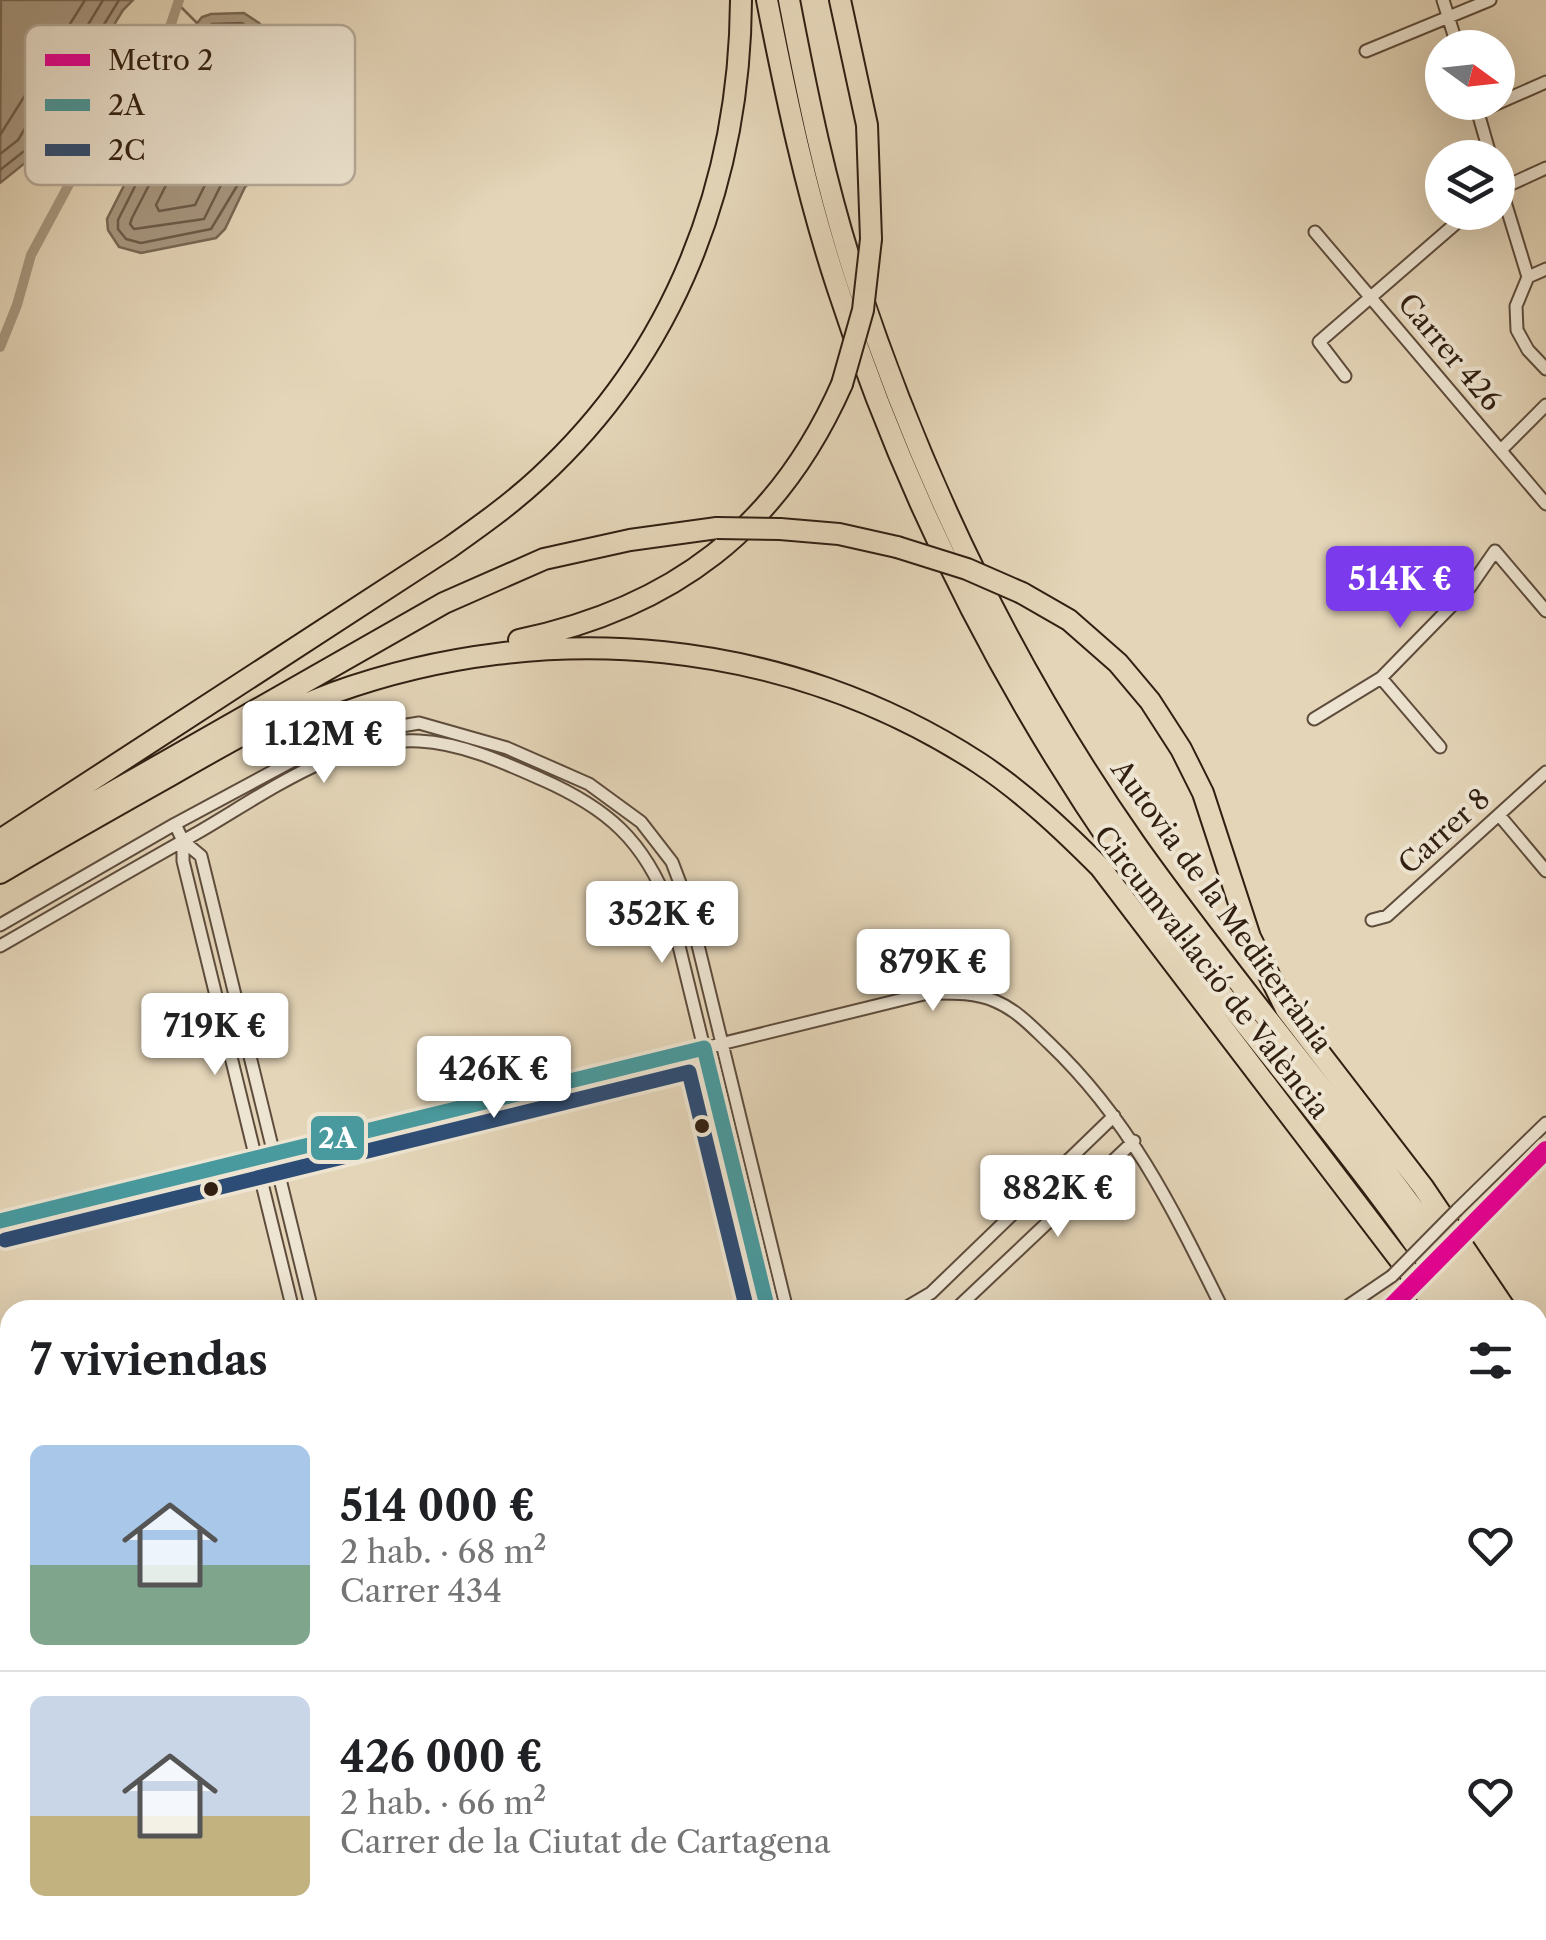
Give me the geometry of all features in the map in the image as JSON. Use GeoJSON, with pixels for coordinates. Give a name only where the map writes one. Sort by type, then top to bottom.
{"type":"FeatureCollection","features":[{"type":"Feature","properties":{"kind":"highway"},"geometry":{"type":"LineString","coordinates":[[0,840],[449,548],[505,508],[570,447],[634,365],[676,292],[702,234],[722,170],[734,108],[741,0]]}},
{"type":"Feature","properties":{"kind":"highway","name":"Autovia de la Mediterrània"},"geometry":{"type":"LineString","coordinates":[[767,0],[789,110],[836,283],[900,458],[977,624],[1067,778],[1117,853],[1453,1300]]}},
{"type":"Feature","properties":{"kind":"highway","name":"Autovia de la Mediterrània"},"geometry":{"type":"LineString","coordinates":[[789,0],[814,122],[855,276],[891,380],[970,564],[1032,678],[1134,841],[1408,1199],[1477,1300]]}},
{"type":"Feature","properties":{"kind":"highway"},"geometry":{"type":"LineString","coordinates":[[459,657],[482,648],[559,632],[620,611],[697,570],[769,504],[802,460],[835,400],[860,322],[872,239],[867,125],[840,0]]}},
{"type":"Feature","properties":{"kind":"highway","name":"Circumval·lació de València"},"geometry":{"type":"LineString","coordinates":[[0,856],[444,603],[544,559],[630,540],[718,528],[840,534],[896,547],[967,569],[1022,593],[1069,620],[1118,663],[1150,701],[1203,793],[1250,937],[1286,1009],[1423,1188],[1500,1300]]}},
{"type":"Feature","properties":{"kind":"highway","name":"Circumval·lació de València"},"geometry":{"type":"LineString","coordinates":[[0,873],[222,746],[284,715],[396,672],[459,657],[554,648],[656,651],[738,662],[834,689],[906,720],[982,764],[1059,826],[1100,866],[1430,1300]]}},
{"type":"Feature","properties":{"kind":"street"},"geometry":{"type":"LineString","coordinates":[[1443,0],[1453,30]]}},
{"type":"Feature","properties":{"kind":"street"},"geometry":{"type":"LineString","coordinates":[[1366,51],[1490,0]]}},
{"type":"Feature","properties":{"kind":"street"},"geometry":{"type":"LineString","coordinates":[[1515,93],[1546,82]]}},
{"type":"Feature","properties":{"kind":"street"},"geometry":{"type":"LineString","coordinates":[[1515,180],[1546,168]]}},
{"type":"Feature","properties":{"kind":"street"},"geometry":{"type":"LineString","coordinates":[[1346,376],[1319,342],[1447,230]]}},
{"type":"Feature","properties":{"kind":"street"},"geometry":{"type":"LineString","coordinates":[[1513,230],[1528,277],[1516,306],[1517,330],[1528,350],[1546,369]]}},
{"type":"Feature","properties":{"kind":"street","name":"Carrer 426"},"geometry":{"type":"LineString","coordinates":[[1316,232],[1546,504]]}},
{"type":"Feature","properties":{"kind":"street"},"geometry":{"type":"LineString","coordinates":[[1528,277],[1546,269]]}},
{"type":"Feature","properties":{"kind":"street"},"geometry":{"type":"LineString","coordinates":[[1501,450],[1546,405]]}},
{"type":"Feature","properties":{"kind":"street"},"geometry":{"type":"LineString","coordinates":[[1314,719],[1381,678],[1470,587],[1495,552],[1546,610]]}},
{"type":"Feature","properties":{"kind":"street"},"geometry":{"type":"LineString","coordinates":[[1381,678],[1440,747]]}},
{"type":"Feature","properties":{"kind":"street"},"geometry":{"type":"LineString","coordinates":[[0,924],[175,824],[348,735],[419,724],[508,748],[589,784],[641,822],[672,862],[688,904],[785,1300]]}},
{"type":"Feature","properties":{"kind":"street"},"geometry":{"type":"LineString","coordinates":[[0,946],[183,840],[352,751],[386,743],[440,744],[502,762],[583,798],[630,837],[656,872],[670,908],[766,1300]]}},
{"type":"Feature","properties":{"kind":"street","name":"Carrer 8"},"geometry":{"type":"LineString","coordinates":[[1372,920],[1387,916],[1546,772]]}},
{"type":"Feature","properties":{"kind":"street"},"geometry":{"type":"LineString","coordinates":[[1499,815],[1546,871]]}},
{"type":"Feature","properties":{"kind":"street"},"geometry":{"type":"LineString","coordinates":[[175,824],[183,840],[201,856],[310,1300]]}},
{"type":"Feature","properties":{"kind":"street"},"geometry":{"type":"LineString","coordinates":[[183,840],[183,862],[290,1300]]}},
{"type":"Feature","properties":{"kind":"street"},"geometry":{"type":"LineString","coordinates":[[0,1221],[928,993],[968,993],[995,1001],[1021,1017],[1067,1060],[1114,1116],[1163,1189],[1218,1300]]}},
{"type":"Feature","properties":{"kind":"street"},"geometry":{"type":"LineString","coordinates":[[919,1300],[931,1293],[1114,1116]]}},
{"type":"Feature","properties":{"kind":"street"},"geometry":{"type":"LineString","coordinates":[[1357,1300],[1392,1276],[1476,1188],[1546,1123]]}},
{"type":"Feature","properties":{"kind":"street"},"geometry":{"type":"LineString","coordinates":[[966,1300],[1134,1141]]}},
{"type":"Feature","properties":{"kind":"water"},"geometry":{"type":"Polygon","coordinates":[[[1,0],[133,0],[114,25],[25,25],[25,163],[0,183],[1,0]]]}},
{"type":"Feature","properties":{"kind":"water"},"geometry":{"type":"Polygon","coordinates":[[[244,13],[261,25],[196,25],[211,14],[244,13]]]}},
{"type":"Feature","properties":{"kind":"water"},"geometry":{"type":"Polygon","coordinates":[[[124,185],[247,185],[225,229],[216,238],[141,253],[119,247],[108,230],[107,219],[124,185]]]}},
{"type":"Feature","properties":{"kind":"waterway"},"geometry":{"type":"LineString","coordinates":[[171,25],[179,0]]}},
{"type":"Feature","properties":{"kind":"waterway"},"geometry":{"type":"LineString","coordinates":[[177,3],[197,23]]}},
{"type":"Feature","properties":{"kind":"waterway"},"geometry":{"type":"LineString","coordinates":[[0,347],[31,255],[69,185]]}},
{"type":"Feature","properties":{"kind":"metro line","name":"2"},"geometry":{"type":"LineString","coordinates":[[1398,1300],[1546,1150]]}},
{"type":"Feature","properties":{"kind":"transit line","name":"2A"},"geometry":{"type":"LineString","coordinates":[[0,1221],[704,1048],[766,1300]]}},
{"type":"Feature","properties":{"kind":"transit line","name":"2C"},"geometry":{"type":"LineString","coordinates":[[5,1240],[689,1072],[745,1300]]}}]}
